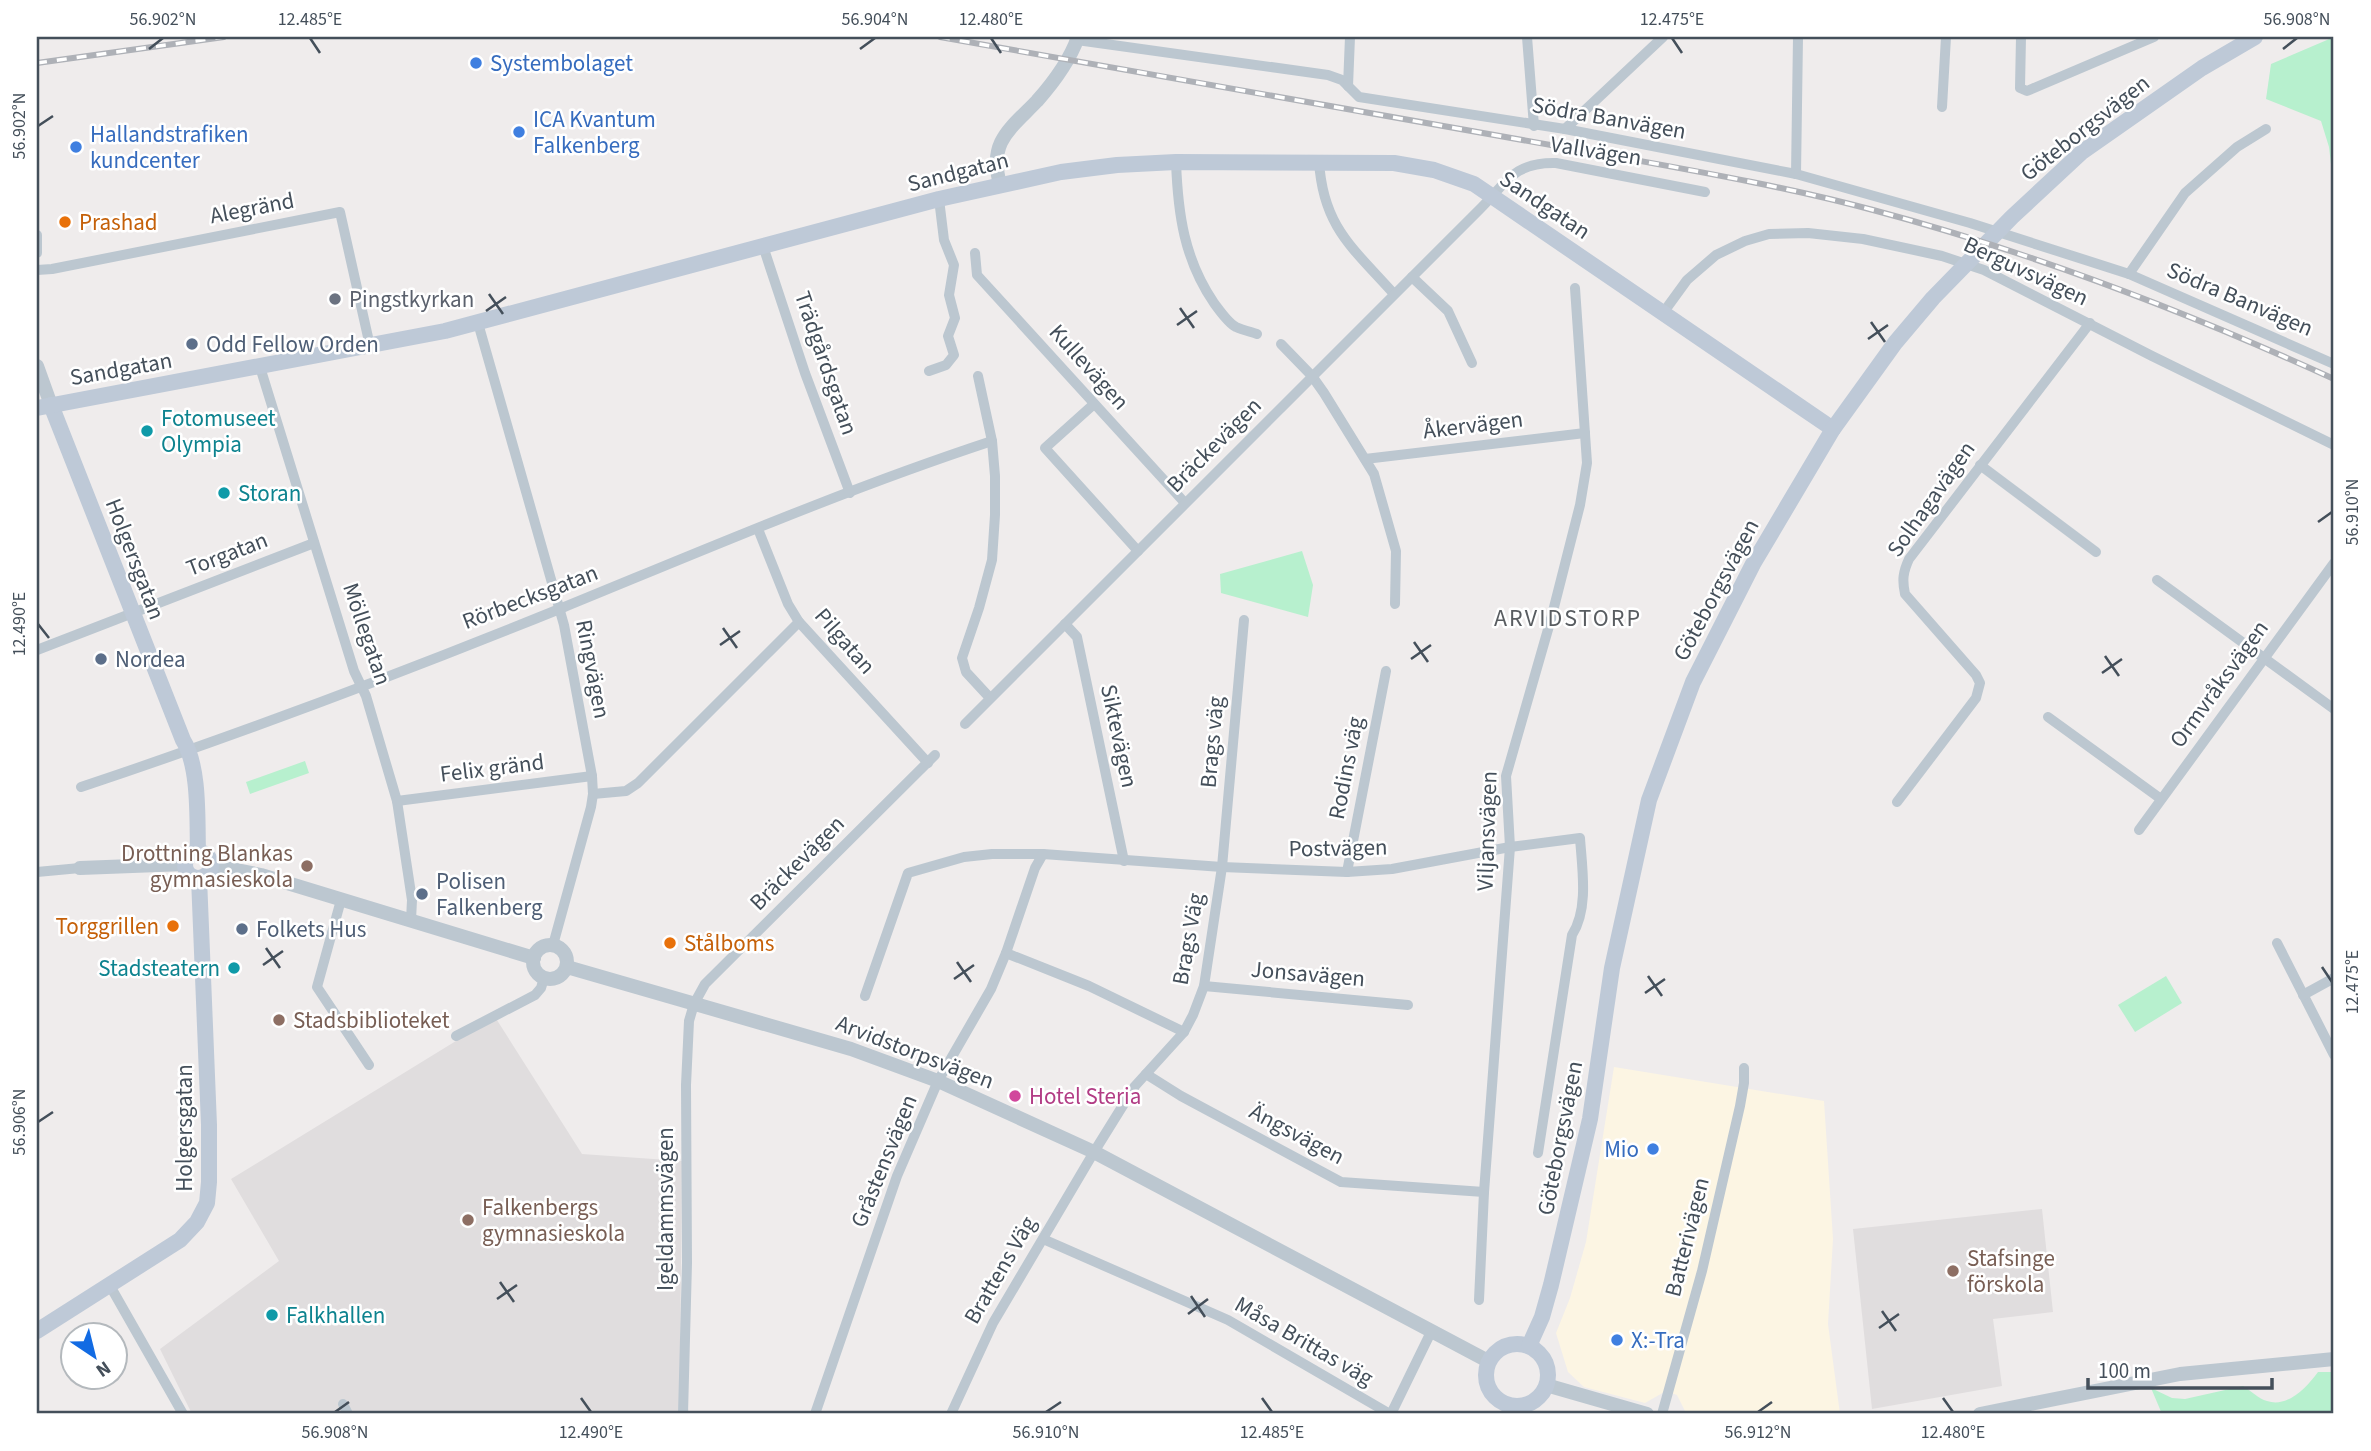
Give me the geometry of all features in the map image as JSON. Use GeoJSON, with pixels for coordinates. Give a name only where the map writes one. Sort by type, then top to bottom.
{"type":"FeatureCollection","features":[{"type":"Feature","properties":{"kind":"main road","name":"Göteborgsvägen"},"geometry":{"type":"LineString","coordinates":[[1528,1346],[1542,1317],[1552,1285],[1590,1119],[1612,968],[1649,800],[1693,682],[1753,564],[1833,429],[1895,343],[1933,298],[2082,152],[2202,68],[2255,37]]}},
{"type":"Feature","properties":{"kind":"main road","name":"Sandgatan"},"geometry":{"type":"LineString","coordinates":[[44,407],[478,323],[617,283],[1000,184],[1105,166],[1175,162],[1319,161],[1394,163],[1434,170],[1474,184],[1833,429]]}},
{"type":"Feature","properties":{"kind":"main road","name":"Holgersgatan"},"geometry":{"type":"LineString","coordinates":[[44,407],[189,750],[198,852]]}},
{"type":"Feature","properties":{"kind":"main road"},"geometry":{"type":"LineString","coordinates":[[198,852],[207,856],[211,865],[208,874],[199,878],[189,874],[185,864],[189,856],[198,852]]}},
{"type":"Feature","properties":{"kind":"main road","name":"Holgersgatan"},"geometry":{"type":"LineString","coordinates":[[39,1325],[180,1240],[197,1222],[206,1203],[209,1125],[199,878]]}},
{"type":"Feature","properties":{"kind":"main road"},"geometry":{"type":"LineString","coordinates":[[1518,1344],[1528,1346],[1545,1362],[1548,1374],[1546,1385],[1540,1395],[1531,1402],[1507,1410],[1487,1386],[1485,1374],[1489,1361],[1503,1347],[1518,1344]]}},
{"type":"Feature","properties":{"kind":"street"},"geometry":{"type":"LineString","coordinates":[[1348,86],[1350,37]]}},
{"type":"Feature","properties":{"kind":"street"},"geometry":{"type":"LineString","coordinates":[[1527,37],[1534,126]]}},
{"type":"Feature","properties":{"kind":"street"},"geometry":{"type":"LineString","coordinates":[[1796,174],[1798,37]]}},
{"type":"Feature","properties":{"kind":"street"},"geometry":{"type":"LineString","coordinates":[[1942,107],[1946,37]]}},
{"type":"Feature","properties":{"kind":"street"},"geometry":{"type":"LineString","coordinates":[[2021,37],[2019,79],[2020,88],[2027,91],[2154,37]]}},
{"type":"Feature","properties":{"kind":"street"},"geometry":{"type":"LineString","coordinates":[[1000,184],[995,160],[1001,141],[1060,71],[1078,38]]}},
{"type":"Feature","properties":{"kind":"street","name":"Södra Banvägen"},"geometry":{"type":"LineString","coordinates":[[1078,38],[1328,75],[1342,80],[1359,97],[1565,129],[1796,174],[1970,222],[2129,274],[2334,364]]}},
{"type":"Feature","properties":{"kind":"street"},"geometry":{"type":"LineString","coordinates":[[1565,129],[1660,38]]}},
{"type":"Feature","properties":{"kind":"street","name":"Södra Banvägen"},"geometry":{"type":"LineString","coordinates":[[2129,274],[2185,193],[2237,147],[2266,129]]}},
{"type":"Feature","properties":{"kind":"street"},"geometry":{"type":"LineString","coordinates":[[1319,161],[1320,185],[1328,213],[1341,234],[1394,295]]}},
{"type":"Feature","properties":{"kind":"street"},"geometry":{"type":"LineString","coordinates":[[1175,162],[1178,210],[1193,264],[1220,312],[1234,327],[1257,334]]}},
{"type":"Feature","properties":{"kind":"street","name":"Vallvägen"},"geometry":{"type":"LineString","coordinates":[[1493,197],[1506,180],[1522,168],[1537,163],[1556,163],[1705,192]]}},
{"type":"Feature","properties":{"kind":"street","name":"Bräckevägen"},"geometry":{"type":"LineString","coordinates":[[965,724],[1493,197]]}},
{"type":"Feature","properties":{"kind":"street"},"geometry":{"type":"LineString","coordinates":[[929,371],[946,365],[954,355],[948,336],[955,318],[949,295],[954,265],[944,240],[939,199]]}},
{"type":"Feature","properties":{"kind":"street","name":"Alegränd"},"geometry":{"type":"LineString","coordinates":[[37,270],[340,212],[370,346]]}},
{"type":"Feature","properties":{"kind":"street","name":"Berguvsvägen"},"geometry":{"type":"LineString","coordinates":[[1662,313],[1687,280],[1716,255],[1745,241],[1769,234],[1808,233],[1863,239],[1942,256],[1984,270],[2239,400],[2334,445]]}},
{"type":"Feature","properties":{"kind":"street"},"geometry":{"type":"LineString","coordinates":[[37,235],[37,253]]}},
{"type":"Feature","properties":{"kind":"street","name":"Trädgårdsgatan"},"geometry":{"type":"LineString","coordinates":[[763,246],[805,373],[850,493]]}},
{"type":"Feature","properties":{"kind":"street","name":"Kullevägen"},"geometry":{"type":"LineString","coordinates":[[975,253],[977,275],[1185,503]]}},
{"type":"Feature","properties":{"kind":"street"},"geometry":{"type":"LineString","coordinates":[[1412,277],[1448,311],[1472,363]]}},
{"type":"Feature","properties":{"kind":"street","name":"Viljansvägen"},"geometry":{"type":"LineString","coordinates":[[1479,1300],[1484,1192],[1510,847],[1506,776],[1551,619],[1580,505],[1587,463],[1575,288]]}},
{"type":"Feature","properties":{"kind":"street","name":"Ringvägen"},"geometry":{"type":"LineString","coordinates":[[478,323],[559,609],[592,776],[593,794],[553,945]]}},
{"type":"Feature","properties":{"kind":"street","name":"Solhagavägen"},"geometry":{"type":"LineString","coordinates":[[1897,802],[1976,698],[1980,689],[1976,675],[1905,594],[1902,581],[1909,559],[2090,323]]}},
{"type":"Feature","properties":{"kind":"street"},"geometry":{"type":"LineString","coordinates":[[1281,344],[1312,376],[1374,474],[1396,551],[1395,604]]}},
{"type":"Feature","properties":{"kind":"street","name":"Holgersgatan"},"geometry":{"type":"LineString","coordinates":[[37,366],[44,407]]}},
{"type":"Feature","properties":{"kind":"street","name":"Möllegatan"},"geometry":{"type":"LineString","coordinates":[[260,367],[314,543],[360,685],[370,707],[397,801],[412,900],[411,920]]}},
{"type":"Feature","properties":{"kind":"street"},"geometry":{"type":"LineString","coordinates":[[978,376],[992,440],[995,476],[992,560],[962,658],[966,672],[990,698]]}},
{"type":"Feature","properties":{"kind":"street"},"geometry":{"type":"LineString","coordinates":[[1094,404],[1045,448],[1139,551]]}},
{"type":"Feature","properties":{"kind":"street","name":"Åkervägen"},"geometry":{"type":"LineString","coordinates":[[1365,459],[1585,433]]}},
{"type":"Feature","properties":{"kind":"street","name":"Rörbecksgatan"},"geometry":{"type":"LineString","coordinates":[[81,787],[189,750],[360,685],[992,440]]}},
{"type":"Feature","properties":{"kind":"street"},"geometry":{"type":"LineString","coordinates":[[1980,465],[2096,552]]}},
{"type":"Feature","properties":{"kind":"street","name":"Pilgatan"},"geometry":{"type":"LineString","coordinates":[[758,529],[788,604],[799,622],[932,759]]}},
{"type":"Feature","properties":{"kind":"street","name":"Torgatan"},"geometry":{"type":"LineString","coordinates":[[37,650],[314,543]]}},
{"type":"Feature","properties":{"kind":"street","name":"Ormvråksvägen"},"geometry":{"type":"LineString","coordinates":[[2139,830],[2334,563]]}},
{"type":"Feature","properties":{"kind":"street"},"geometry":{"type":"LineString","coordinates":[[2157,580],[2263,660],[2334,709]]}},
{"type":"Feature","properties":{"kind":"street","name":"Brags väg"},"geometry":{"type":"LineString","coordinates":[[1222,867],[1244,620]]}},
{"type":"Feature","properties":{"kind":"street"},"geometry":{"type":"LineString","coordinates":[[593,794],[626,791],[638,783],[799,622]]}},
{"type":"Feature","properties":{"kind":"street","name":"Siktevägen"},"geometry":{"type":"LineString","coordinates":[[1065,624],[1077,637],[1124,861]]}},
{"type":"Feature","properties":{"kind":"street","name":"Rodins väg"},"geometry":{"type":"LineString","coordinates":[[1347,872],[1386,671]]}},
{"type":"Feature","properties":{"kind":"street"},"geometry":{"type":"LineString","coordinates":[[2048,717],[2161,799]]}},
{"type":"Feature","properties":{"kind":"street","name":"Bräckevägen"},"geometry":{"type":"LineString","coordinates":[[694,1004],[705,984],[932,759]]}},
{"type":"Feature","properties":{"kind":"street","name":"Felix gränd"},"geometry":{"type":"LineString","coordinates":[[397,801],[592,776]]}},
{"type":"Feature","properties":{"kind":"street","name":"Postvägen"},"geometry":{"type":"LineString","coordinates":[[865,996],[908,873],[964,858],[1043,854],[1222,867],[1347,872],[1392,869],[1510,847],[1580,838],[1583,875],[1579,923],[1572,935],[1538,1153]]}},
{"type":"Feature","properties":{"kind":"street","name":"Gråstensvägen"},"geometry":{"type":"LineString","coordinates":[[816,1414],[897,1176],[938,1081],[991,989],[1035,868],[1043,854]]}},
{"type":"Feature","properties":{"kind":"street"},"geometry":{"type":"LineString","coordinates":[[37,872],[185,864]]}},
{"type":"Feature","properties":{"kind":"street"},"geometry":{"type":"LineString","coordinates":[[211,865],[261,875],[534,958]]}},
{"type":"Feature","properties":{"kind":"street","name":"Brags Väg"},"geometry":{"type":"LineString","coordinates":[[1094,1152],[1135,1086],[1184,1032],[1194,1015],[1204,986],[1222,867]]}},
{"type":"Feature","properties":{"kind":"street"},"geometry":{"type":"LineString","coordinates":[[341,900],[317,987],[369,1065]]}},
{"type":"Feature","properties":{"kind":"street"},"geometry":{"type":"LineString","coordinates":[[2277,943],[2334,1055]]}},
{"type":"Feature","properties":{"kind":"street"},"geometry":{"type":"LineString","coordinates":[[553,945],[563,950],[567,967],[560,976],[549,979],[544,978],[534,967],[534,958],[543,946],[553,945]]}},
{"type":"Feature","properties":{"kind":"street"},"geometry":{"type":"LineString","coordinates":[[1006,953],[1089,986],[1184,1032]]}},
{"type":"Feature","properties":{"kind":"street","name":"Arvidstorpsvägen"},"geometry":{"type":"LineString","coordinates":[[567,967],[851,1049],[938,1081],[1094,1152],[1489,1361]]}},
{"type":"Feature","properties":{"kind":"street"},"geometry":{"type":"LineString","coordinates":[[456,1036],[535,995],[544,978]]}},
{"type":"Feature","properties":{"kind":"street"},"geometry":{"type":"LineString","coordinates":[[2302,995],[2334,978]]}},
{"type":"Feature","properties":{"kind":"street","name":"Jonsavägen"},"geometry":{"type":"LineString","coordinates":[[1204,986],[1408,1005]]}},
{"type":"Feature","properties":{"kind":"street","name":"Igeldammsvägen"},"geometry":{"type":"LineString","coordinates":[[683,1414],[687,1263],[686,1085],[689,1021],[694,1004]]}},
{"type":"Feature","properties":{"kind":"street","name":"Batterivägen"},"geometry":{"type":"LineString","coordinates":[[1662,1414],[1702,1271],[1740,1105],[1744,1068]]}},
{"type":"Feature","properties":{"kind":"street","name":"Ängsvägen"},"geometry":{"type":"LineString","coordinates":[[1146,1073],[1181,1096],[1341,1182],[1484,1192]]}},
{"type":"Feature","properties":{"kind":"street","name":"Brattens Väg"},"geometry":{"type":"LineString","coordinates":[[951,1414],[993,1323],[1094,1152]]}},
{"type":"Feature","properties":{"kind":"street","name":"Måsa Brittas väg"},"geometry":{"type":"LineString","coordinates":[[1042,1239],[1228,1320],[1390,1414]]}},
{"type":"Feature","properties":{"kind":"street"},"geometry":{"type":"LineString","coordinates":[[109,1284],[183,1414]]}},
{"type":"Feature","properties":{"kind":"street"},"geometry":{"type":"LineString","coordinates":[[1390,1414],[1432,1330]]}},
{"type":"Feature","properties":{"kind":"street"},"geometry":{"type":"LineString","coordinates":[[1980,1414],[2180,1374],[2334,1359]]}},
{"type":"Feature","properties":{"kind":"street"},"geometry":{"type":"LineString","coordinates":[[1546,1385],[1647,1414]]}},
{"type":"Feature","properties":{"kind":"shaded area","name":"Falkenbergs gymnasieskola"},"geometry":{"type":"Polygon","coordinates":[[[495,1017],[582,1154],[682,1161],[680,1363],[689,1414],[353,1414],[349,1408],[336,1414],[192,1414],[160,1349],[279,1261],[231,1179],[495,1017]]]}},
{"type":"Feature","properties":{"kind":"shaded area"},"geometry":{"type":"Polygon","coordinates":[[[1614,1067],[1824,1101],[1833,1239],[1828,1324],[1840,1414],[1697,1414],[1685,1411],[1677,1395],[1666,1391],[1645,1403],[1584,1387],[1568,1372],[1556,1333],[1570,1298],[1586,1242],[1614,1067]]]}},
{"type":"Feature","properties":{"kind":"shaded area","name":"Stafsinge förskola"},"geometry":{"type":"Polygon","coordinates":[[[2042,1209],[2053,1312],[1993,1319],[2002,1386],[1872,1409],[1853,1229],[2042,1209]]]}},
{"type":"Feature","properties":{"kind":"green space"},"geometry":{"type":"Polygon","coordinates":[[[2334,37],[2334,190],[2329,147],[2321,121],[2266,99],[2271,64],[2334,37]]]}},
{"type":"Feature","properties":{"kind":"green space"},"geometry":{"type":"Polygon","coordinates":[[[1302,551],[1313,585],[1308,617],[1221,593],[1220,574],[1302,551]]]}},
{"type":"Feature","properties":{"kind":"green space"},"geometry":{"type":"Polygon","coordinates":[[[305,761],[309,773],[250,794],[246,782],[305,761]]]}},
{"type":"Feature","properties":{"kind":"green space"},"geometry":{"type":"Polygon","coordinates":[[[2166,976],[2182,1003],[2135,1032],[2118,1005],[2166,976]]]}},
{"type":"Feature","properties":{"kind":"green space"},"geometry":{"type":"Polygon","coordinates":[[[2318,1372],[2334,1372],[2334,1414],[2162,1414],[2151,1388],[2172,1398],[2185,1399],[2243,1386],[2267,1401],[2282,1402],[2296,1395],[2318,1372]]]}},
{"type":"Feature","properties":{"kind":"railway"},"geometry":{"type":"LineString","coordinates":[[37,63],[224,37]]}},
{"type":"Feature","properties":{"kind":"railway"},"geometry":{"type":"LineString","coordinates":[[940,37],[1749,181],[1842,202],[2049,264],[2164,307],[2334,379]]}},
{"type":"Feature","properties":{"kind":"place","name":"Systembolaget"},"geometry":{"type":"Point","coordinates":[476,63]}},
{"type":"Feature","properties":{"kind":"place","name":"ICA Kvantum Falkenberg"},"geometry":{"type":"Point","coordinates":[519,132]}},
{"type":"Feature","properties":{"kind":"place","name":"Hallandstrafiken kundcenter"},"geometry":{"type":"Point","coordinates":[76,147]}},
{"type":"Feature","properties":{"kind":"place","name":"Prashad"},"geometry":{"type":"Point","coordinates":[65,222]}},
{"type":"Feature","properties":{"kind":"place","name":"Pingstkyrkan"},"geometry":{"type":"Point","coordinates":[335,299]}},
{"type":"Feature","properties":{"kind":"place","name":"Odd Fellow Orden"},"geometry":{"type":"Point","coordinates":[192,344]}},
{"type":"Feature","properties":{"kind":"place","name":"Fotomuseet Olympia"},"geometry":{"type":"Point","coordinates":[147,431]}},
{"type":"Feature","properties":{"kind":"place","name":"Storan"},"geometry":{"type":"Point","coordinates":[224,493]}},
{"type":"Feature","properties":{"kind":"place","name":"Nordea"},"geometry":{"type":"Point","coordinates":[101,659]}},
{"type":"Feature","properties":{"kind":"place","name":"Drottning Blankas gymnasieskola"},"geometry":{"type":"Point","coordinates":[307,866]}},
{"type":"Feature","properties":{"kind":"place","name":"Polisen Falkenberg"},"geometry":{"type":"Point","coordinates":[422,894]}},
{"type":"Feature","properties":{"kind":"place","name":"Torggrillen"},"geometry":{"type":"Point","coordinates":[173,926]}},
{"type":"Feature","properties":{"kind":"place","name":"Folkets Hus"},"geometry":{"type":"Point","coordinates":[242,929]}},
{"type":"Feature","properties":{"kind":"place","name":"Stålboms"},"geometry":{"type":"Point","coordinates":[670,943]}},
{"type":"Feature","properties":{"kind":"place","name":"Stadsteatern"},"geometry":{"type":"Point","coordinates":[234,968]}},
{"type":"Feature","properties":{"kind":"place","name":"Stadsbiblioteket"},"geometry":{"type":"Point","coordinates":[279,1020]}},
{"type":"Feature","properties":{"kind":"place","name":"Hotel Steria"},"geometry":{"type":"Point","coordinates":[1015,1096]}},
{"type":"Feature","properties":{"kind":"place","name":"Mio"},"geometry":{"type":"Point","coordinates":[1653,1149]}},
{"type":"Feature","properties":{"kind":"place","name":"Falkenbergs gymnasieskola"},"geometry":{"type":"Point","coordinates":[468,1220]}},
{"type":"Feature","properties":{"kind":"place","name":"Stafsinge förskola"},"geometry":{"type":"Point","coordinates":[1953,1271]}},
{"type":"Feature","properties":{"kind":"place","name":"Falkhallen"},"geometry":{"type":"Point","coordinates":[272,1315]}},
{"type":"Feature","properties":{"kind":"place","name":"X:-Tra"},"geometry":{"type":"Point","coordinates":[1617,1340]}},
{"type":"Feature","properties":{"kind":"district","name":"ARVIDSTORP"},"geometry":{"type":"Point","coordinates":[1568,618]}}]}
